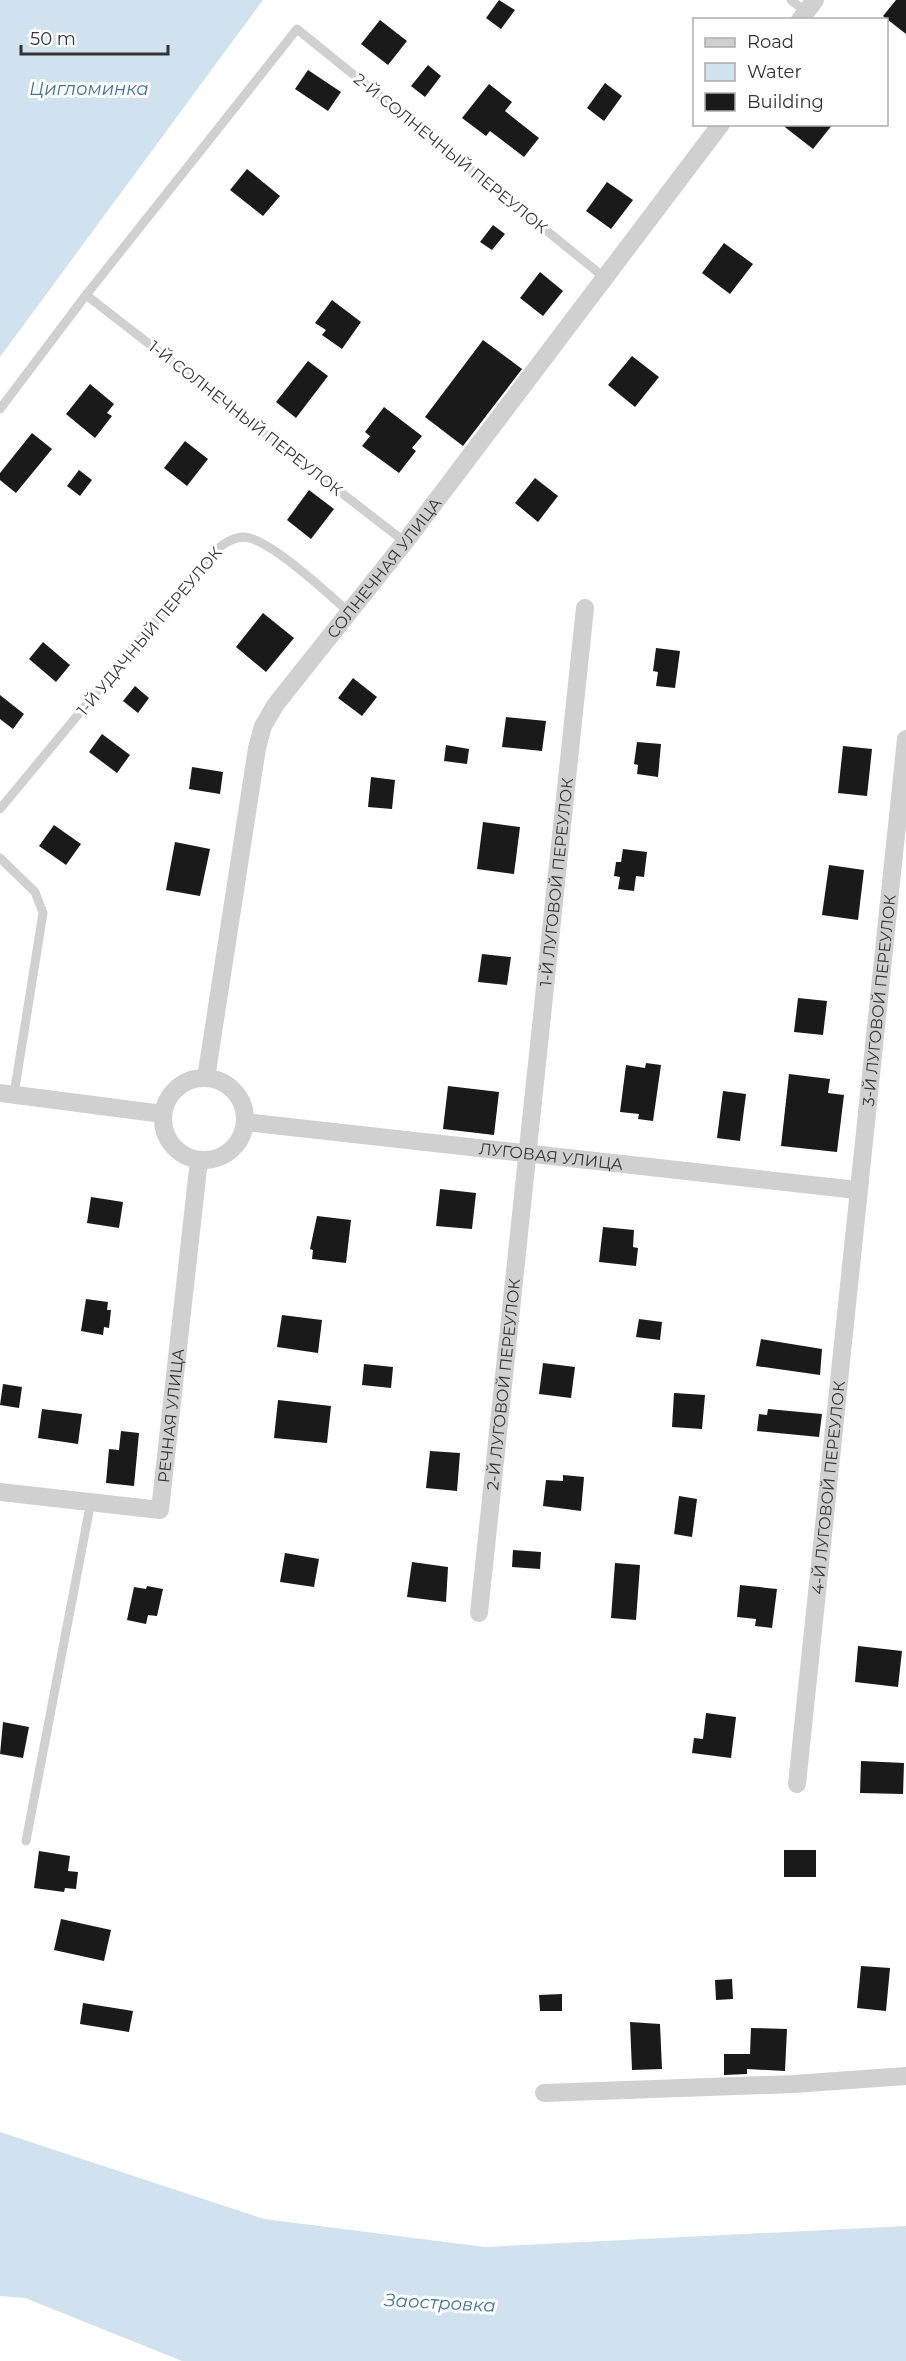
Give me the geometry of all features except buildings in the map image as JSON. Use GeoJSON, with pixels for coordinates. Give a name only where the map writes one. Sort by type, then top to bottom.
{"type":"FeatureCollection","features":[{"type":"Feature","properties":{"kind":"street","name":"СОЛНЕЧНАЯ УЛИЦА"},"geometry":{"type":"LineString","coordinates":[[206,1078],[256,748],[263,726],[276,704],[405,542],[719,126]]}},
{"type":"Feature","properties":{"kind":"street","name":"1-Й ЛУГОВОЙ ПЕРЕУЛОК"},"geometry":{"type":"LineString","coordinates":[[527,1155],[585,608]]}},
{"type":"Feature","properties":{"kind":"street","name":"3-Й ЛУГОВОЙ ПЕРЕУЛОК"},"geometry":{"type":"LineString","coordinates":[[857,1190],[906,739]]}},
{"type":"Feature","properties":{"kind":"street"},"geometry":{"type":"LineString","coordinates":[[206,1078],[219,1080],[239,1097],[245,1122],[235,1146],[212,1159],[199,1160],[187,1156],[172,1144],[164,1127],[163,1114],[168,1099],[178,1087],[191,1080],[206,1078]]}},
{"type":"Feature","properties":{"kind":"street"},"geometry":{"type":"LineString","coordinates":[[7,1094],[163,1114]]}},
{"type":"Feature","properties":{"kind":"street","name":"ЛУГОВАЯ УЛИЦА"},"geometry":{"type":"LineString","coordinates":[[245,1122],[857,1190]]}},
{"type":"Feature","properties":{"kind":"street","name":"2-Й ЛУГОВОЙ ПЕРЕУЛОК"},"geometry":{"type":"LineString","coordinates":[[479,1613],[527,1155]]}},
{"type":"Feature","properties":{"kind":"street","name":"РЕЧНАЯ УЛИЦА"},"geometry":{"type":"LineString","coordinates":[[0,1492],[160,1510],[199,1160]]}},
{"type":"Feature","properties":{"kind":"street","name":"4-Й ЛУГОВОЙ ПЕРЕУЛОК"},"geometry":{"type":"LineString","coordinates":[[797,1784],[857,1190]]}},
{"type":"Feature","properties":{"kind":"street"},"geometry":{"type":"LineString","coordinates":[[544,2093],[794,2084],[906,2076]]}},
{"type":"Feature","properties":{"kind":"lane"},"geometry":{"type":"LineString","coordinates":[[791,0],[807,10]]}},
{"type":"Feature","properties":{"kind":"lane","name":"2-Й СОЛНЕЧНЫЙ ПЕРЕУЛОК"},"geometry":{"type":"LineString","coordinates":[[86,295],[297,28],[605,278]]}},
{"type":"Feature","properties":{"kind":"lane"},"geometry":{"type":"LineString","coordinates":[[0,409],[86,295]]}},
{"type":"Feature","properties":{"kind":"lane","name":"1-Й СОЛНЕЧНЫЙ ПЕРЕУЛОК"},"geometry":{"type":"LineString","coordinates":[[86,295],[405,542]]}},
{"type":"Feature","properties":{"kind":"lane","name":"1-Й УДАЧНЫЙ ПЕРЕУЛОК"},"geometry":{"type":"LineString","coordinates":[[0,808],[211,554],[227,542],[244,537],[264,542],[350,612]]}},
{"type":"Feature","properties":{"kind":"lane"},"geometry":{"type":"LineString","coordinates":[[0,858],[35,892],[43,913],[7,1094]]}},
{"type":"Feature","properties":{"kind":"lane"},"geometry":{"type":"LineString","coordinates":[[26,1841],[91,1501]]}},
{"type":"Feature","properties":{"kind":"water","name":"Цигломинка"},"geometry":{"type":"Polygon","coordinates":[[[0,0],[263,0],[0,357],[0,0]]]}},
{"type":"Feature","properties":{"kind":"water","name":"Заостровка"},"geometry":{"type":"Polygon","coordinates":[[[0,2132],[264,2219],[485,2247],[906,2226],[906,2361],[182,2361],[25,2298],[0,2296],[0,2132]]]}}]}
